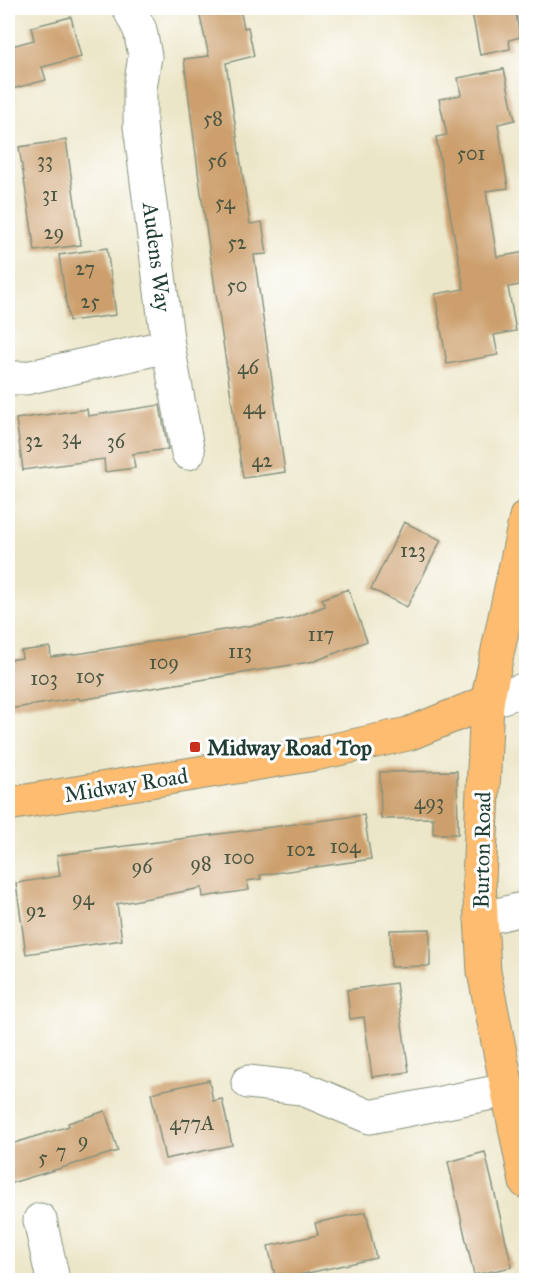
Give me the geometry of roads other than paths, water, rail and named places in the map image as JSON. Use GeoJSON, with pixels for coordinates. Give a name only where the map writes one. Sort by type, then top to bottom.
{"type":"FeatureCollection","features":[{"type":"Feature","properties":{"kind":"main road","name":"Burton Road"},"geometry":{"type":"LineString","coordinates":[[526,518],[487,702],[478,880],[484,972],[526,1182]]}},
{"type":"Feature","properties":{"kind":"main road","name":"Midway Road"},"geometry":{"type":"LineString","coordinates":[[8,804],[350,747],[408,734],[487,702]]}},
{"type":"Feature","properties":{"kind":"street","name":"Audens Way"},"geometry":{"type":"LineString","coordinates":[[129,8],[140,30],[145,56],[140,88],[140,126],[168,346],[188,453]]}},
{"type":"Feature","properties":{"kind":"street"},"geometry":{"type":"LineString","coordinates":[[8,378],[38,375],[168,346]]}},
{"type":"Feature","properties":{"kind":"street"},"geometry":{"type":"LineString","coordinates":[[487,702],[526,689]]}},
{"type":"Feature","properties":{"kind":"street"},"geometry":{"type":"LineString","coordinates":[[481,919],[526,908]]}},
{"type":"Feature","properties":{"kind":"street"},"geometry":{"type":"LineString","coordinates":[[248,1082],[301,1088],[370,1117],[507,1090]]}},
{"type":"Feature","properties":{"kind":"street"},"geometry":{"type":"LineString","coordinates":[[40,1220],[53,1281]]}},
{"type":"Feature","properties":{"kind":"place","name":"Midway Road Top"},"geometry":{"type":"Point","coordinates":[195,747]}}]}
